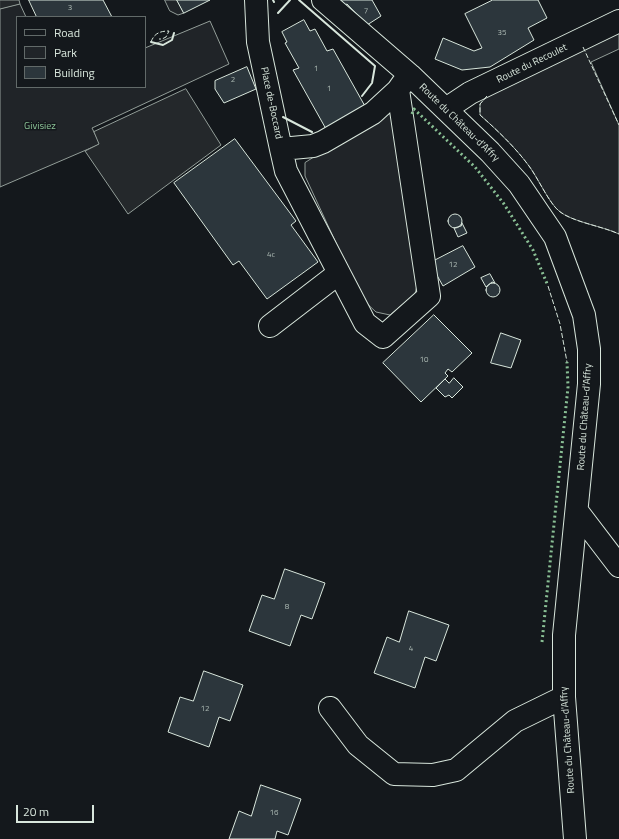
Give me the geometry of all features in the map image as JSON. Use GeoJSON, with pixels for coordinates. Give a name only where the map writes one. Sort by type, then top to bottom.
{"type":"FeatureCollection","features":[{"type":"Feature","properties":{"kind":"street","name":"Place de-Boccard"},"geometry":{"type":"LineString","coordinates":[[256,0],[258,42],[281,149],[313,146],[323,142],[373,113],[404,82]]}},
{"type":"Feature","properties":{"kind":"street","name":"Route du Château-d'Affry"},"geometry":{"type":"LineString","coordinates":[[323,0],[404,82],[446,109],[490,152],[519,184],[555,237],[584,315],[589,349],[589,384],[564,635],[564,697],[575,839]]}},
{"type":"Feature","properties":{"kind":"street","name":"Route du Recoulet"},"geometry":{"type":"LineString","coordinates":[[446,109],[470,93],[619,21]]}},
{"type":"Feature","properties":{"kind":"street"},"geometry":{"type":"LineString","coordinates":[[281,149],[286,170],[365,323],[383,337],[429,296],[404,82]]}},
{"type":"Feature","properties":{"kind":"street"},"geometry":{"type":"LineString","coordinates":[[270,326],[339,273]]}},
{"type":"Feature","properties":{"kind":"street"},"geometry":{"type":"LineString","coordinates":[[577,511],[619,566]]}},
{"type":"Feature","properties":{"kind":"street"},"geometry":{"type":"LineString","coordinates":[[330,708],[358,745],[394,774],[433,775],[456,770],[515,721],[564,697]]}},
{"type":"Feature","properties":{"kind":"green space"},"geometry":{"type":"Polygon","coordinates":[[[165,0],[177,0],[184,13],[178,15],[170,11],[165,0]]]}},
{"type":"Feature","properties":{"kind":"green space","name":"Givisiez"},"geometry":{"type":"Polygon","coordinates":[[[20,4],[26,16],[16,16],[16,88],[146,88],[146,48],[210,21],[229,64],[92,128],[100,144],[0,187],[0,9],[20,4]]]}},
{"type":"Feature","properties":{"kind":"green space"},"geometry":{"type":"Polygon","coordinates":[[[619,31],[619,49],[591,62],[619,125],[619,234],[571,218],[559,211],[551,202],[524,159],[506,139],[480,115],[480,104],[488,95],[619,31]]]}},
{"type":"Feature","properties":{"kind":"green space"},"geometry":{"type":"Polygon","coordinates":[[[385,112],[394,114],[420,272],[415,294],[390,315],[376,312],[362,299],[305,176],[305,163],[385,112]]]}},
{"type":"Feature","properties":{"kind":"shaded area"},"geometry":{"type":"Polygon","coordinates":[[[0,0],[19,0],[20,4],[0,9],[0,0]]]}},
{"type":"Feature","properties":{"kind":"shaded area"},"geometry":{"type":"Polygon","coordinates":[[[186,89],[221,145],[128,214],[85,151],[99,144],[94,132],[186,89]]]}},
{"type":"Feature","properties":{"kind":"building"},"geometry":{"type":"Polygon","coordinates":[[[29,0],[103,0],[111,16],[37,16],[29,0]]]}},
{"type":"Feature","properties":{"kind":"building"},"geometry":{"type":"Polygon","coordinates":[[[177,0],[210,0],[184,13],[177,0]]]}},
{"type":"Feature","properties":{"kind":"building"},"geometry":{"type":"Polygon","coordinates":[[[337,0],[372,0],[381,16],[367,25],[347,4],[341,7],[337,0]]]}},
{"type":"Feature","properties":{"kind":"building"},"geometry":{"type":"Polygon","coordinates":[[[493,0],[538,0],[547,18],[528,28],[534,40],[490,67],[462,70],[435,59],[443,38],[474,51],[482,48],[465,14],[493,0]]]}},
{"type":"Feature","properties":{"kind":"building"},"geometry":{"type":"Polygon","coordinates":[[[304,20],[310,31],[315,29],[327,51],[333,49],[366,108],[326,129],[293,70],[299,68],[285,43],[287,42],[282,32],[304,20]]]}},
{"type":"Feature","properties":{"kind":"building"},"geometry":{"type":"Polygon","coordinates":[[[247,67],[256,89],[224,103],[215,89],[215,81],[247,67]]]}},
{"type":"Feature","properties":{"kind":"building"},"geometry":{"type":"Polygon","coordinates":[[[235,139],[296,221],[291,225],[318,262],[267,299],[239,261],[233,265],[174,183],[235,139]]]}},
{"type":"Feature","properties":{"kind":"building"},"geometry":{"type":"Polygon","coordinates":[[[455,214],[460,216],[462,221],[460,226],[455,228],[450,226],[448,221],[450,216],[455,214]]]}},
{"type":"Feature","properties":{"kind":"building"},"geometry":{"type":"Polygon","coordinates":[[[462,223],[467,233],[458,237],[454,228],[461,226],[462,223]]]}},
{"type":"Feature","properties":{"kind":"building"},"geometry":{"type":"Polygon","coordinates":[[[463,246],[475,267],[443,286],[430,263],[463,246]]]}},
{"type":"Feature","properties":{"kind":"building"},"geometry":{"type":"Polygon","coordinates":[[[490,274],[495,283],[492,282],[486,287],[481,278],[490,274]]]}},
{"type":"Feature","properties":{"kind":"building"},"geometry":{"type":"Polygon","coordinates":[[[490,283],[496,283],[500,287],[500,293],[496,297],[490,297],[486,293],[486,287],[490,283]]]}},
{"type":"Feature","properties":{"kind":"building"},"geometry":{"type":"Polygon","coordinates":[[[434,315],[472,353],[452,372],[448,369],[445,373],[448,376],[421,402],[383,363],[434,315]]]}},
{"type":"Feature","properties":{"kind":"building"},"geometry":{"type":"Polygon","coordinates":[[[501,333],[521,340],[511,368],[491,363],[501,333]]]}},
{"type":"Feature","properties":{"kind":"building"},"geometry":{"type":"Polygon","coordinates":[[[454,378],[463,387],[452,398],[449,395],[445,397],[436,388],[445,379],[449,383],[454,378]]]}},
{"type":"Feature","properties":{"kind":"building"},"geometry":{"type":"Polygon","coordinates":[[[285,569],[325,583],[312,619],[301,615],[290,646],[249,631],[262,595],[274,599],[285,569]]]}},
{"type":"Feature","properties":{"kind":"building"},"geometry":{"type":"Polygon","coordinates":[[[409,611],[449,625],[436,661],[425,657],[415,688],[374,673],[387,637],[399,642],[409,611]]]}},
{"type":"Feature","properties":{"kind":"building"},"geometry":{"type":"Polygon","coordinates":[[[204,671],[243,685],[230,721],[219,717],[209,747],[168,732],[180,697],[193,701],[204,671]]]}},
{"type":"Feature","properties":{"kind":"building"},"geometry":{"type":"Polygon","coordinates":[[[261,785],[301,799],[288,835],[277,831],[275,839],[229,839],[239,811],[251,816],[261,785]]]}},
{"type":"Feature","properties":{"kind":"hedge"},"geometry":{"type":"LineString","coordinates":[[412,114],[414,109],[475,167],[504,204],[533,250],[548,286]]}},
{"type":"Feature","properties":{"kind":"hedge"},"geometry":{"type":"LineString","coordinates":[[542,642],[568,387],[567,362]]}},
{"type":"Feature","properties":{"kind":"fence"},"geometry":{"type":"LineString","coordinates":[[151,42],[157,34],[169,31],[166,37],[159,39]]}},
{"type":"Feature","properties":{"kind":"fence"},"geometry":{"type":"LineString","coordinates":[[583,47],[619,125]]}},
{"type":"Feature","properties":{"kind":"fence"},"geometry":{"type":"LineString","coordinates":[[487,96],[480,104],[480,115],[506,139],[524,159],[555,207],[571,218],[619,234]]}},
{"type":"Feature","properties":{"kind":"fence"},"geometry":{"type":"LineString","coordinates":[[548,286],[560,324],[567,362]]}},
{"type":"Feature","properties":{"kind":"wall"},"geometry":{"type":"LineString","coordinates":[[278,13],[290,0]]}},
{"type":"Feature","properties":{"kind":"wall"},"geometry":{"type":"LineString","coordinates":[[299,0],[375,66],[372,83],[362,96]]}},
{"type":"Feature","properties":{"kind":"wall"},"geometry":{"type":"LineString","coordinates":[[151,42],[163,45],[172,40],[174,33]]}},
{"type":"Feature","properties":{"kind":"wall"},"geometry":{"type":"LineString","coordinates":[[283,117],[312,132]]}}]}
